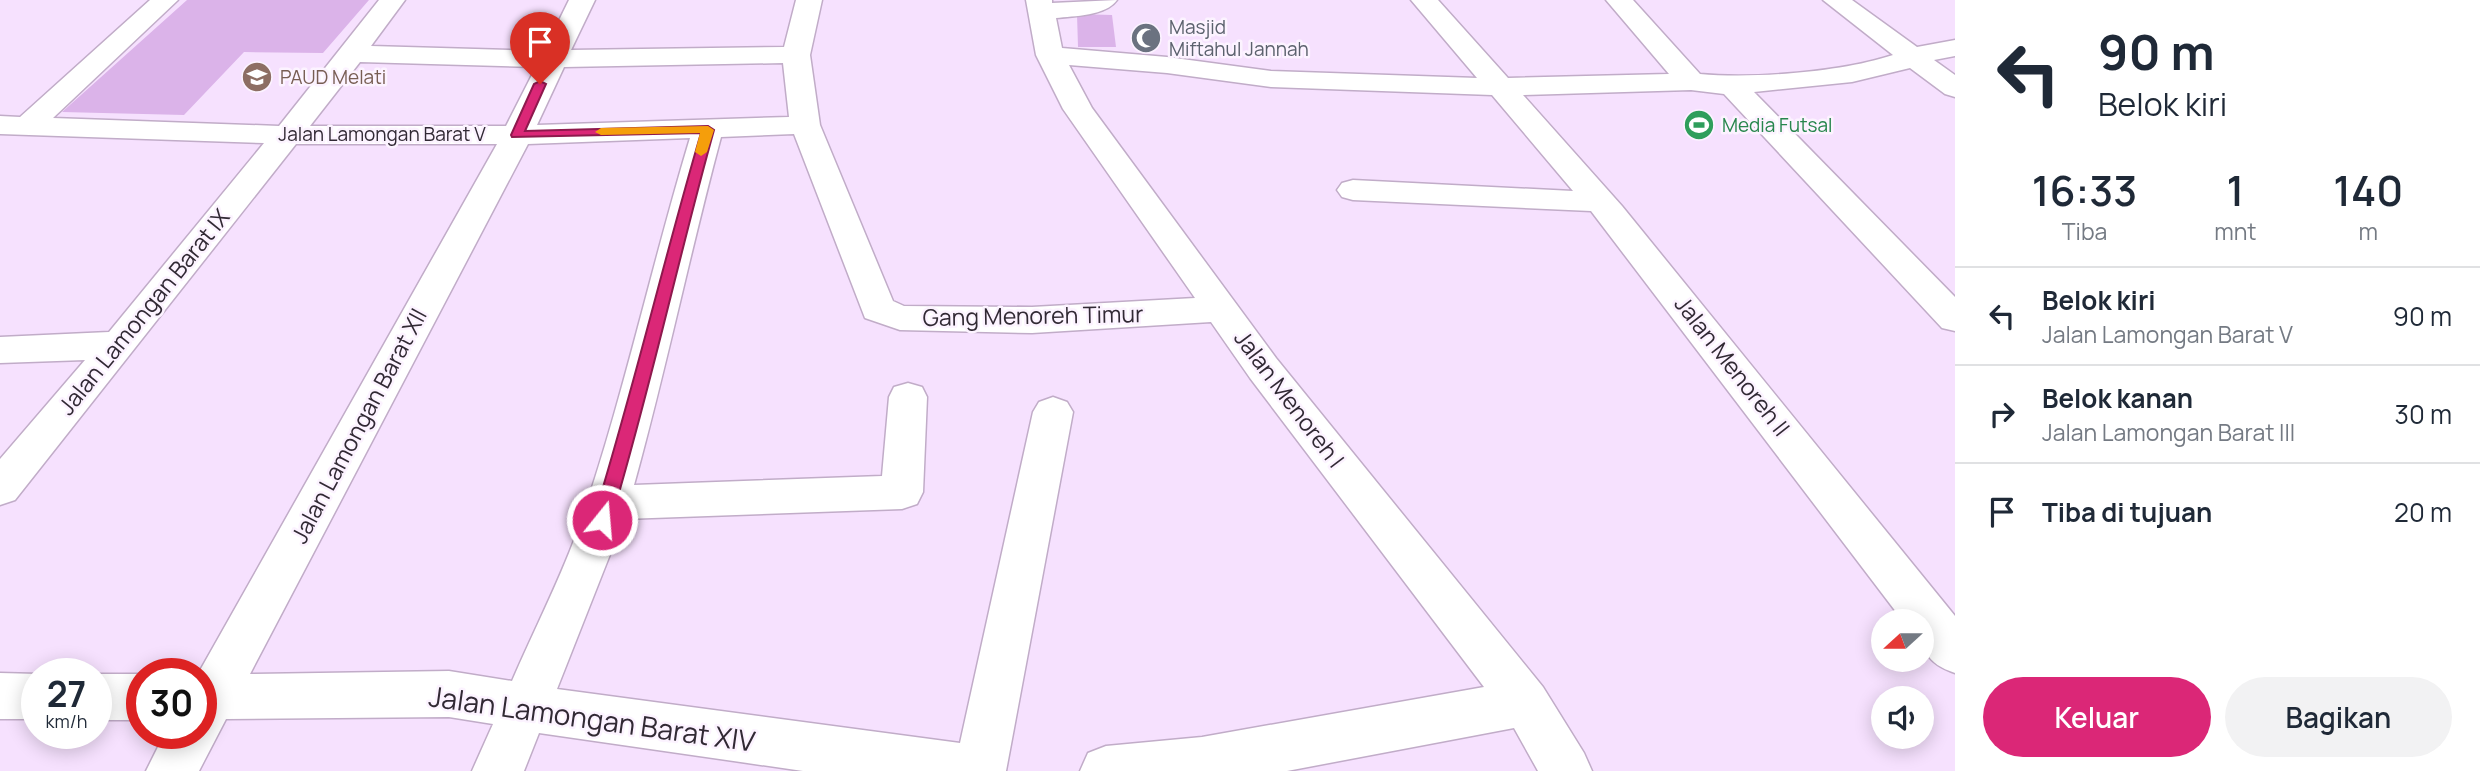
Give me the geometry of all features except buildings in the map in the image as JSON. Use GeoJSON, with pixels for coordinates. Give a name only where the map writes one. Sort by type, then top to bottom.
{"type":"FeatureCollection","features":[{"type":"Feature","properties":{"kind":"street"},"geometry":{"type":"LineString","coordinates":[[13,125],[165,0]]}},
{"type":"Feature","properties":{"kind":"street","name":"Jalan Lamongan Barat IX"},"geometry":{"type":"LineString","coordinates":[[0,488],[119,345],[352,54],[392,0]]}},
{"type":"Feature","properties":{"kind":"street","name":"Jalan Lamongan Barat XII"},"geometry":{"type":"LineString","coordinates":[[217,684],[517,135],[551,59],[582,0]]}},
{"type":"Feature","properties":{"kind":"street","name":"Gang Menoreh Timur"},"geometry":{"type":"LineString","coordinates":[[809,0],[796,55],[805,125],[878,309],[887,315],[900,318],[1032,320],[1221,309]]}},
{"type":"Feature","properties":{"kind":"street","name":"Jalan Menoreh I"},"geometry":{"type":"LineString","coordinates":[[1104,0],[1084,7],[1040,6],[1050,55],[1078,109],[1264,368],[1526,703],[1566,771]]}},
{"type":"Feature","properties":{"kind":"street","name":"Jalan Menoreh II"},"geometry":{"type":"LineString","coordinates":[[1424,0],[1601,202],[1955,653]]}},
{"type":"Feature","properties":{"kind":"street"},"geometry":{"type":"LineString","coordinates":[[1619,0],[1691,82]]}},
{"type":"Feature","properties":{"kind":"street"},"geometry":{"type":"LineString","coordinates":[[1836,0],[1955,88]]}},
{"type":"Feature","properties":{"kind":"street"},"geometry":{"type":"LineString","coordinates":[[1050,55],[1167,65],[1272,79],[1499,87],[1691,82],[1732,86],[1852,74],[1955,48]]}},
{"type":"Feature","properties":{"kind":"street"},"geometry":{"type":"LineString","coordinates":[[352,54],[551,59],[796,55]]}},
{"type":"Feature","properties":{"kind":"street"},"geometry":{"type":"LineString","coordinates":[[1732,86],[1955,319]]}},
{"type":"Feature","properties":{"kind":"street","name":"Jalan Lamongan Barat V"},"geometry":{"type":"LineString","coordinates":[[13,125],[287,135],[517,135],[805,125]]}},
{"type":"Feature","properties":{"kind":"street"},"geometry":{"type":"LineString","coordinates":[[498,771],[597,537],[634,417],[663,289],[708,130]]}},
{"type":"Feature","properties":{"kind":"street"},"geometry":{"type":"LineString","coordinates":[[1353,190],[1601,202]]}},
{"type":"Feature","properties":{"kind":"street"},"geometry":{"type":"LineString","coordinates":[[0,350],[119,345]]}},
{"type":"Feature","properties":{"kind":"street"},"geometry":{"type":"LineString","coordinates":[[607,503],[902,492],[908,397]]}},
{"type":"Feature","properties":{"kind":"street"},"geometry":{"type":"LineString","coordinates":[[980,771],[1054,412]]}},
{"type":"Feature","properties":{"kind":"street","name":"Jalan Lamongan Barat XIV"},"geometry":{"type":"LineString","coordinates":[[217,710],[449,694],[515,704],[524,708],[980,771]]}},
{"type":"Feature","properties":{"kind":"street"},"geometry":{"type":"LineString","coordinates":[[0,696],[21,696]]}},
{"type":"Feature","properties":{"kind":"street"},"geometry":{"type":"LineString","coordinates":[[1106,771],[1202,762],[1526,703]]}},
{"type":"Feature","properties":{"kind":"street","name":"Jalan Lamongan Barat XII"},"geometry":{"type":"LineString","coordinates":[[172,771],[183,749]]}},
{"type":"Feature","properties":{"kind":"shaded area"},"geometry":{"type":"Polygon","coordinates":[[[187,0],[369,0],[323,53],[244,52],[184,115],[62,112],[187,0]]]}},
{"type":"Feature","properties":{"kind":"shaded area"},"geometry":{"type":"Polygon","coordinates":[[[1077,14],[1112,15],[1116,47],[1078,47],[1077,14]]]}},
{"type":"Feature","properties":{"kind":"slow traffic"},"geometry":{"type":"LineString","coordinates":[[601,132],[708,130],[701,152]]}},
{"type":"Feature","properties":{"kind":"place","name":"Masjid Miftahul Jannah"},"geometry":{"type":"Point","coordinates":[1146,38]}},
{"type":"Feature","properties":{"kind":"place","name":"PAUD Melati"},"geometry":{"type":"Point","coordinates":[257,77]}},
{"type":"Feature","properties":{"kind":"place","name":"Media Futsal"},"geometry":{"type":"Point","coordinates":[1699,125]}},
{"type":"Feature","properties":{"kind":"route"},"geometry":{"type":"LineString","coordinates":[[540,84],[517,135],[708,130],[660,302],[634,417],[602,520]]}}]}
